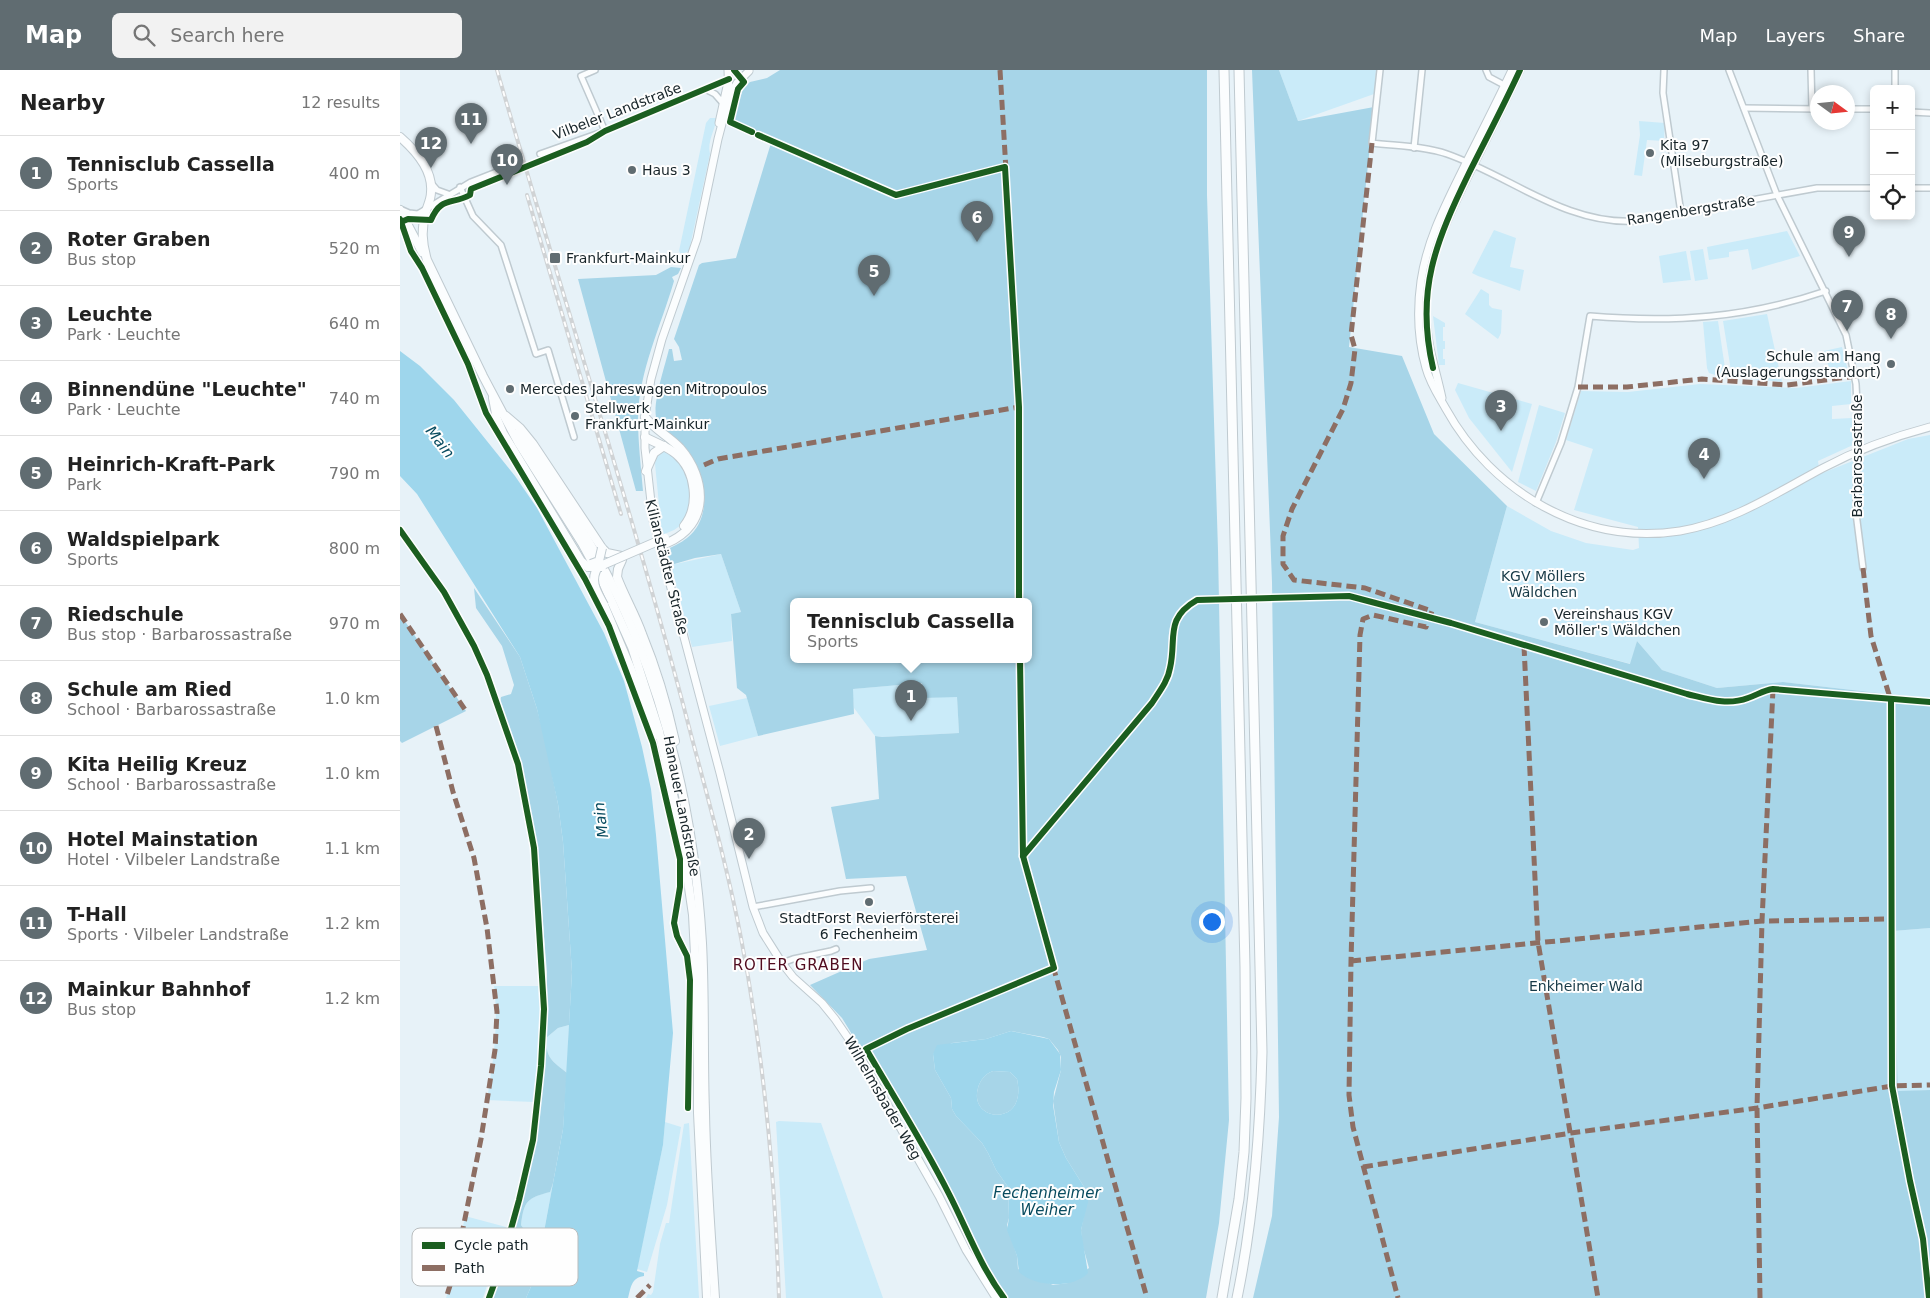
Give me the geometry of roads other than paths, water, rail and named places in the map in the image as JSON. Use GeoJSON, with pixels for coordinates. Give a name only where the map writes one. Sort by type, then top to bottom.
{"type":"FeatureCollection","features":[{"type":"Feature","properties":{"kind":"highway"},"geometry":{"type":"LineString","coordinates":[[1222,1298],[1239,1198],[1246,1098],[1245,967],[1224,70]]}},
{"type":"Feature","properties":{"kind":"highway"},"geometry":{"type":"LineString","coordinates":[[1237,1298],[1246,1256],[1258,1155],[1262,1052],[1239,70]]}},
{"type":"Feature","properties":{"kind":"main road"},"geometry":{"type":"LineString","coordinates":[[400,137],[418,155],[431,182]]}},
{"type":"Feature","properties":{"kind":"main road","name":"Hanauer Landstraße"},"geometry":{"type":"LineString","coordinates":[[427,260],[422,236],[426,208],[431,195],[431,182]]}},
{"type":"Feature","properties":{"kind":"main road","name":"Hanauer Landstraße"},"geometry":{"type":"LineString","coordinates":[[400,209],[523,451],[591,558],[610,595],[641,671],[655,713],[668,764],[683,841],[693,914],[698,1013],[698,1113],[708,1298]]}},
{"type":"Feature","properties":{"kind":"main road"},"geometry":{"type":"LineString","coordinates":[[491,391],[497,419],[503,433],[584,564],[590,568],[598,568],[681,536],[692,525],[698,512],[700,499],[697,480],[690,462],[681,449],[655,428],[646,417]]}},
{"type":"Feature","properties":{"kind":"main road"},"geometry":{"type":"LineString","coordinates":[[504,414],[529,438],[602,548],[610,554],[621,558]]}},
{"type":"Feature","properties":{"kind":"main road","name":"Hanauer Landstraße"},"geometry":{"type":"LineString","coordinates":[[504,414],[579,524],[596,552],[622,604],[653,683],[678,774],[698,896],[705,1002],[705,1116],[715,1298]]}},
{"type":"Feature","properties":{"kind":"main road"},"geometry":{"type":"LineString","coordinates":[[645,437],[654,434],[669,438]]}},
{"type":"Feature","properties":{"kind":"main road"},"geometry":{"type":"LineString","coordinates":[[645,437],[676,453],[686,468],[692,485],[694,501],[691,515],[684,526],[666,541]]}},
{"type":"Feature","properties":{"kind":"main road"},"geometry":{"type":"LineString","coordinates":[[646,471],[654,453],[664,446]]}},
{"type":"Feature","properties":{"kind":"main road"},"geometry":{"type":"LineString","coordinates":[[584,564],[599,561],[602,548]]}},
{"type":"Feature","properties":{"kind":"main road"},"geometry":{"type":"LineString","coordinates":[[621,558],[617,577],[652,659],[672,724],[678,754],[678,774]]}},
{"type":"Feature","properties":{"kind":"main road"},"geometry":{"type":"LineString","coordinates":[[598,568],[593,578],[594,585],[630,667],[668,764]]}},
{"type":"Feature","properties":{"kind":"street","name":"Vilbeler Landstraße"},"geometry":{"type":"LineString","coordinates":[[595,70],[582,76],[605,131]]}},
{"type":"Feature","properties":{"kind":"street"},"geometry":{"type":"LineString","coordinates":[[728,70],[729,97]]}},
{"type":"Feature","properties":{"kind":"street","name":"Vilbeler Landstraße"},"geometry":{"type":"LineString","coordinates":[[540,154],[605,131],[749,70]]}},
{"type":"Feature","properties":{"kind":"street"},"geometry":{"type":"LineString","coordinates":[[729,97],[737,83],[749,70]]}},
{"type":"Feature","properties":{"kind":"street","name":"Rangenbergstraße"},"geometry":{"type":"LineString","coordinates":[[1380,70],[1372,143],[1443,152],[1566,210],[1592,218],[1626,222],[1817,188],[1870,188]]}},
{"type":"Feature","properties":{"kind":"street"},"geometry":{"type":"LineString","coordinates":[[1414,148],[1422,70]]}},
{"type":"Feature","properties":{"kind":"street"},"geometry":{"type":"LineString","coordinates":[[1486,70],[1489,77],[1508,87]]}},
{"type":"Feature","properties":{"kind":"street"},"geometry":{"type":"LineString","coordinates":[[1508,87],[1512,70]]}},
{"type":"Feature","properties":{"kind":"street"},"geometry":{"type":"LineString","coordinates":[[1520,70],[1508,87],[1470,164],[1446,220],[1429,276],[1423,307],[1429,347],[1443,403],[1461,434],[1481,458],[1500,476],[1536,503],[1577,522],[1609,530],[1639,533],[1680,531],[1712,524],[1741,512],[1857,451],[1930,427]]}},
{"type":"Feature","properties":{"kind":"street"},"geometry":{"type":"LineString","coordinates":[[1664,70],[1663,93],[1680,213]]}},
{"type":"Feature","properties":{"kind":"street","name":"Barbarossastraße"},"geometry":{"type":"LineString","coordinates":[[1729,70],[1777,195],[1826,291],[1846,335],[1856,376],[1856,513],[1863,568]]}},
{"type":"Feature","properties":{"kind":"street"},"geometry":{"type":"LineString","coordinates":[[1811,70],[1813,85]]}},
{"type":"Feature","properties":{"kind":"street"},"geometry":{"type":"LineString","coordinates":[[1895,70],[1895,85]]}},
{"type":"Feature","properties":{"kind":"street","name":"Kilianstädter Straße"},"geometry":{"type":"LineString","coordinates":[[718,139],[722,102],[729,79]]}},
{"type":"Feature","properties":{"kind":"street"},"geometry":{"type":"LineString","coordinates":[[705,89],[715,94],[722,102]]}},
{"type":"Feature","properties":{"kind":"street","name":"Kilianstädter Straße"},"geometry":{"type":"LineString","coordinates":[[729,97],[718,139],[696,245],[659,349],[651,379],[646,417],[646,471],[653,520],[720,773],[753,907]]}},
{"type":"Feature","properties":{"kind":"street"},"geometry":{"type":"LineString","coordinates":[[1744,108],[1810,109]]}},
{"type":"Feature","properties":{"kind":"street"},"geometry":{"type":"LineString","coordinates":[[1855,109],[1870,109]]}},
{"type":"Feature","properties":{"kind":"street"},"geometry":{"type":"LineString","coordinates":[[1915,112],[1930,113]]}},
{"type":"Feature","properties":{"kind":"street"},"geometry":{"type":"LineString","coordinates":[[400,209],[414,214],[484,175],[512,166]]}},
{"type":"Feature","properties":{"kind":"street"},"geometry":{"type":"LineString","coordinates":[[431,182],[437,190],[449,194]]}},
{"type":"Feature","properties":{"kind":"street"},"geometry":{"type":"LineString","coordinates":[[460,187],[473,216],[501,245],[536,354],[548,350],[574,437]]}},
{"type":"Feature","properties":{"kind":"street"},"geometry":{"type":"LineString","coordinates":[[1915,188],[1930,188]]}},
{"type":"Feature","properties":{"kind":"street"},"geometry":{"type":"LineString","coordinates":[[1536,503],[1561,443],[1578,387],[1590,316],[1648,320],[1711,317],[1790,304],[1826,291]]}},
{"type":"Feature","properties":{"kind":"street"},"geometry":{"type":"LineString","coordinates":[[753,907],[840,891],[871,888]]}},
{"type":"Feature","properties":{"kind":"street","name":"Wilhelmsbader Weg"},"geometry":{"type":"LineString","coordinates":[[753,907],[763,933],[782,963],[793,977],[822,1003],[857,1051],[939,1196],[966,1250],[996,1298]]}},
{"type":"Feature","properties":{"kind":"street"},"geometry":{"type":"LineString","coordinates":[[782,963],[836,949]]}},
{"type":"Feature","properties":{"kind":"water","name":"Main"},"geometry":{"type":"Polygon","coordinates":[[[400,351],[420,366],[454,400],[515,476],[537,508],[604,633],[624,681],[651,789],[673,1033],[663,1145],[637,1271],[644,1273],[644,1276],[634,1281],[628,1298],[526,1298],[531,1286],[578,1286],[578,1228],[545,1228],[563,1129],[572,972],[563,842],[558,804],[537,709],[520,657],[417,494],[400,476],[400,351]]]}},
{"type":"Feature","properties":{"kind":"water","name":"Fechenheimer Weiher"},"geometry":{"type":"Polygon","coordinates":[[[1011,1031],[1049,1039],[1060,1054],[1061,1070],[1054,1092],[1053,1105],[1059,1142],[1066,1158],[1088,1195],[1081,1230],[1088,1273],[1073,1282],[1064,1284],[1044,1283],[1034,1281],[1019,1272],[1017,1256],[1007,1230],[1009,1218],[1008,1187],[996,1170],[982,1143],[956,1116],[952,1109],[951,1098],[935,1070],[933,1054],[937,1045],[986,1039],[1011,1031]],[[993,1071],[980,1082],[977,1099],[981,1108],[989,1113],[998,1115],[1007,1112],[1014,1106],[1018,1095],[1017,1079],[1010,1072],[993,1071]]]}},
{"type":"Feature","properties":{"kind":"railway"},"geometry":{"type":"LineString","coordinates":[[497,70],[661,624],[728,879],[749,983],[762,1072],[775,1207],[779,1298]]}},
{"type":"Feature","properties":{"kind":"railway"},"geometry":{"type":"LineString","coordinates":[[527,195],[621,514]]}},
{"type":"Feature","properties":{"kind":"place","name":"T-Hall"},"geometry":{"type":"Point","coordinates":[471,144]}},
{"type":"Feature","properties":{"kind":"place","name":"Kita 97 (Milseburgstraße)"},"geometry":{"type":"Point","coordinates":[1650,153]}},
{"type":"Feature","properties":{"kind":"place","name":"Mainkur Bahnhof"},"geometry":{"type":"Point","coordinates":[431,168]}},
{"type":"Feature","properties":{"kind":"place","name":"Haus 3"},"geometry":{"type":"Point","coordinates":[632,170]}},
{"type":"Feature","properties":{"kind":"place","name":"Hotel Mainstation"},"geometry":{"type":"Point","coordinates":[507,185]}},
{"type":"Feature","properties":{"kind":"place","name":"Waldspielpark"},"geometry":{"type":"Point","coordinates":[977,242]}},
{"type":"Feature","properties":{"kind":"place","name":"Kita Heilig Kreuz"},"geometry":{"type":"Point","coordinates":[1849,257]}},
{"type":"Feature","properties":{"kind":"place","name":"Frankfurt-Mainkur"},"geometry":{"type":"Point","coordinates":[555,258]}},
{"type":"Feature","properties":{"kind":"place","name":"Heinrich-Kraft-Park"},"geometry":{"type":"Point","coordinates":[874,296]}},
{"type":"Feature","properties":{"kind":"place","name":"Riedschule"},"geometry":{"type":"Point","coordinates":[1847,331]}},
{"type":"Feature","properties":{"kind":"place","name":"Schule am Ried"},"geometry":{"type":"Point","coordinates":[1891,339]}},
{"type":"Feature","properties":{"kind":"place","name":"Schule am Hang (Auslagerungsstandort)"},"geometry":{"type":"Point","coordinates":[1891,364]}},
{"type":"Feature","properties":{"kind":"place","name":"Mercedes Jahreswagen Mitropoulos"},"geometry":{"type":"Point","coordinates":[510,389]}},
{"type":"Feature","properties":{"kind":"place","name":"Stellwerk Frankfurt-Mainkur"},"geometry":{"type":"Point","coordinates":[575,416]}},
{"type":"Feature","properties":{"kind":"place","name":"Leuchte"},"geometry":{"type":"Point","coordinates":[1501,431]}},
{"type":"Feature","properties":{"kind":"place","name":"Binnendüne \"Leuchte\""},"geometry":{"type":"Point","coordinates":[1704,479]}},
{"type":"Feature","properties":{"kind":"place","name":"Vereinshaus KGV Möller's Wäldchen"},"geometry":{"type":"Point","coordinates":[1544,622]}},
{"type":"Feature","properties":{"kind":"place","name":"Tennisclub Cassella"},"geometry":{"type":"Point","coordinates":[911,721]}},
{"type":"Feature","properties":{"kind":"place","name":"Roter Graben"},"geometry":{"type":"Point","coordinates":[749,859]}},
{"type":"Feature","properties":{"kind":"place","name":"StadtForst Revierförsterei 6 Fechenheim"},"geometry":{"type":"Point","coordinates":[869,902]}},
{"type":"Feature","properties":{"kind":"district","name":"ROTER GRABEN"},"geometry":{"type":"Point","coordinates":[798,965]}},
{"type":"Feature","properties":{"kind":"park label","name":"KGV Möllers Wäldchen"},"geometry":{"type":"Point","coordinates":[1543,584]}},
{"type":"Feature","properties":{"kind":"park label","name":"Enkheimer Wald"},"geometry":{"type":"Point","coordinates":[1586,986]}}]}
